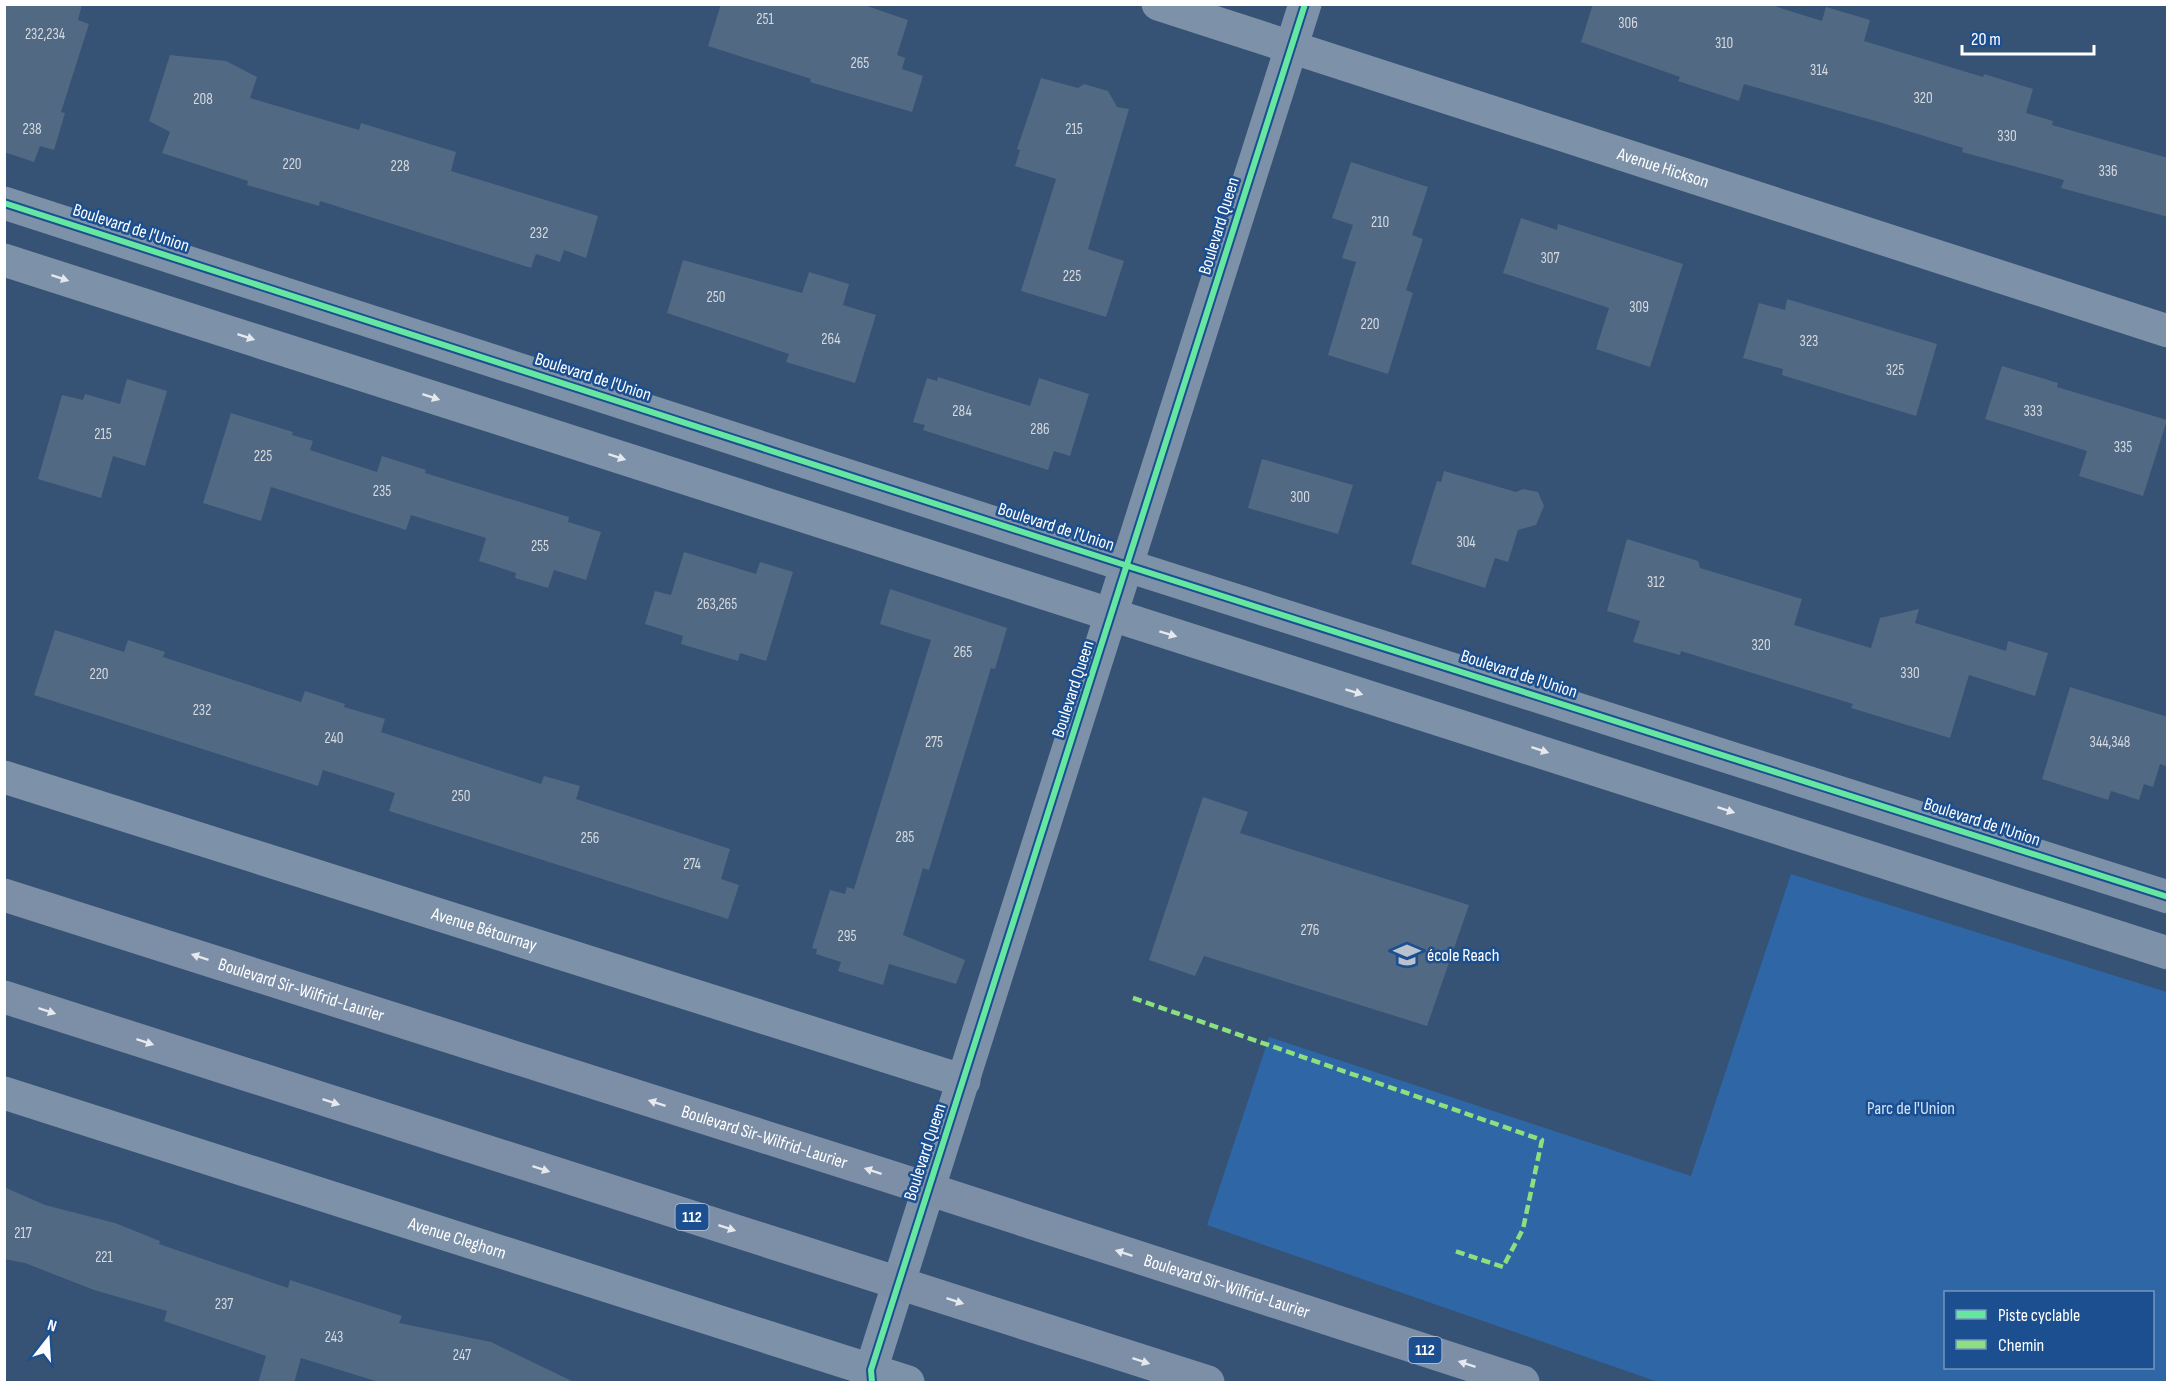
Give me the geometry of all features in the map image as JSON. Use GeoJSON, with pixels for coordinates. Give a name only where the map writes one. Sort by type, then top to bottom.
{"type":"FeatureCollection","features":[{"type":"Feature","properties":{"kind":"main road","name":"Boulevard Sir-Wilfrid-Laurier"},"geometry":{"type":"LineString","coordinates":[[4,895],[1523,1383]]}},
{"type":"Feature","properties":{"kind":"main road","name":"112"},"geometry":{"type":"LineString","coordinates":[[4,998],[1208,1383]]}},
{"type":"Feature","properties":{"kind":"street","name":"Avenue Hickson"},"geometry":{"type":"LineString","coordinates":[[1158,4],[2168,331]]}},
{"type":"Feature","properties":{"kind":"street","name":"Boulevard Queen"},"geometry":{"type":"LineString","coordinates":[[867,1378],[964,1081],[1305,4]]}},
{"type":"Feature","properties":{"kind":"street","name":"Boulevard de l'Union"},"geometry":{"type":"LineString","coordinates":[[4,202],[1128,566],[2168,897]]}},
{"type":"Feature","properties":{"kind":"street"},"geometry":{"type":"LineString","coordinates":[[4,260],[2168,952]]}},
{"type":"Feature","properties":{"kind":"street","name":"Avenue Bétournay"},"geometry":{"type":"LineString","coordinates":[[4,777],[964,1081]]}},
{"type":"Feature","properties":{"kind":"street","name":"Avenue Cleghorn"},"geometry":{"type":"LineString","coordinates":[[4,1093],[867,1378],[908,1383]]}},
{"type":"Feature","properties":{"kind":"green space","name":"Parc de l'Union"},"geometry":{"type":"Polygon","coordinates":[[[1791,874],[2167,992],[2167,1382],[1658,1382],[1207,1225],[1269,1037],[1691,1176],[1791,874]]]}},
{"type":"Feature","properties":{"kind":"building"},"geometry":{"type":"Polygon","coordinates":[[[4,4],[82,4],[78,20],[89,24],[61,112],[65,113],[54,150],[40,146],[34,162],[4,152],[4,4]]]}},
{"type":"Feature","properties":{"kind":"building"},"geometry":{"type":"Polygon","coordinates":[[[721,4],[861,4],[908,20],[897,55],[905,58],[902,69],[923,76],[912,112],[810,82],[811,79],[708,46],[721,4]]]}},
{"type":"Feature","properties":{"kind":"building"},"geometry":{"type":"Polygon","coordinates":[[[1593,4],[1768,4],[1822,21],[1826,7],[1870,20],[1864,41],[1983,77],[1984,74],[2033,89],[2026,113],[2053,121],[2052,125],[2168,158],[2168,217],[2061,188],[2064,180],[1962,152],[1963,148],[1744,84],[1739,101],[1678,81],[1680,77],[1581,42],[1593,4]]]}},
{"type":"Feature","properties":{"kind":"building"},"geometry":{"type":"Polygon","coordinates":[[[170,55],[226,61],[257,77],[250,98],[359,130],[361,123],[456,152],[451,171],[598,216],[586,258],[564,250],[560,262],[536,254],[531,268],[320,201],[319,206],[247,185],[248,181],[162,153],[170,132],[149,121],[170,55]]]}},
{"type":"Feature","properties":{"kind":"building"},"geometry":{"type":"Polygon","coordinates":[[[1041,78],[1078,88],[1084,84],[1108,91],[1117,107],[1129,109],[1088,249],[1124,261],[1106,317],[1021,291],[1056,179],[1015,166],[1020,150],[1017,149],[1041,78]]]}},
{"type":"Feature","properties":{"kind":"building"},"geometry":{"type":"Polygon","coordinates":[[[1351,162],[1428,187],[1412,235],[1423,239],[1406,290],[1413,293],[1388,374],[1328,355],[1356,262],[1342,258],[1353,225],[1332,218],[1351,162]]]}},
{"type":"Feature","properties":{"kind":"building"},"geometry":{"type":"Polygon","coordinates":[[[1521,218],[1557,230],[1558,224],[1683,264],[1650,367],[1596,349],[1609,308],[1503,273],[1521,218]]]}},
{"type":"Feature","properties":{"kind":"building"},"geometry":{"type":"Polygon","coordinates":[[[683,260],[802,293],[809,272],[849,284],[843,305],[876,315],[855,383],[786,362],[789,354],[667,313],[683,260]]]}},
{"type":"Feature","properties":{"kind":"building"},"geometry":{"type":"Polygon","coordinates":[[[1787,299],[1937,344],[1916,416],[1782,375],[1783,369],[1743,358],[1759,303],[1785,310],[1787,299]]]}},
{"type":"Feature","properties":{"kind":"building"},"geometry":{"type":"Polygon","coordinates":[[[2002,366],[2058,383],[2057,387],[2167,420],[2143,496],[2079,476],[2087,451],[1985,419],[2002,366]]]}},
{"type":"Feature","properties":{"kind":"building"},"geometry":{"type":"Polygon","coordinates":[[[938,377],[1030,406],[1039,378],[1089,394],[1070,456],[1054,451],[1048,470],[923,430],[925,425],[913,422],[927,378],[937,381],[938,377]]]}},
{"type":"Feature","properties":{"kind":"building"},"geometry":{"type":"Polygon","coordinates":[[[127,379],[167,391],[145,466],[113,456],[101,498],[38,479],[62,395],[83,400],[85,394],[120,404],[127,379]]]}},
{"type":"Feature","properties":{"kind":"building"},"geometry":{"type":"Polygon","coordinates":[[[231,413],[293,432],[292,435],[313,441],[310,450],[377,472],[382,456],[426,470],[425,473],[569,517],[568,522],[601,532],[586,580],[554,570],[548,588],[515,578],[516,573],[479,561],[486,538],[411,515],[406,530],[271,487],[261,521],[203,503],[231,413]]]}},
{"type":"Feature","properties":{"kind":"building"},"geometry":{"type":"Polygon","coordinates":[[[1262,459],[1353,485],[1338,534],[1248,508],[1262,459]]]}},
{"type":"Feature","properties":{"kind":"building"},"geometry":{"type":"Polygon","coordinates":[[[1444,471],[1516,492],[1523,489],[1538,492],[1544,506],[1536,525],[1518,530],[1508,562],[1495,558],[1485,588],[1411,564],[1437,481],[1441,482],[1444,471]]]}},
{"type":"Feature","properties":{"kind":"building"},"geometry":{"type":"Polygon","coordinates":[[[1627,539],[1698,561],[1700,568],[1802,599],[1794,625],[1871,648],[1880,618],[1919,609],[1915,623],[2006,651],[2008,641],[2048,653],[2035,696],[1969,675],[1950,738],[1851,708],[1853,704],[1681,651],[1680,655],[1633,642],[1640,621],[1607,611],[1627,539]]]}},
{"type":"Feature","properties":{"kind":"building"},"geometry":{"type":"Polygon","coordinates":[[[684,552],[756,574],[760,562],[793,572],[766,661],[740,653],[738,661],[681,644],[683,636],[645,624],[655,591],[671,595],[684,552]]]}},
{"type":"Feature","properties":{"kind":"building"},"geometry":{"type":"Polygon","coordinates":[[[890,589],[1007,628],[995,669],[991,668],[929,870],[923,868],[903,935],[965,960],[956,984],[889,964],[883,985],[838,971],[841,962],[816,954],[817,949],[812,948],[830,890],[845,894],[847,887],[854,889],[931,640],[880,624],[890,589]]]}},
{"type":"Feature","properties":{"kind":"building"},"geometry":{"type":"Polygon","coordinates":[[[55,630],[124,652],[128,640],[165,652],[163,657],[301,702],[305,691],[345,704],[344,707],[385,719],[381,732],[541,784],[544,776],[580,786],[576,799],[730,849],[721,879],[739,885],[728,919],[389,811],[395,793],[323,770],[318,786],[34,695],[55,630]]]}},
{"type":"Feature","properties":{"kind":"building"},"geometry":{"type":"Polygon","coordinates":[[[2070,687],[2168,717],[2168,767],[2160,764],[2153,787],[2144,784],[2139,800],[2111,791],[2108,800],[2042,779],[2070,687]]]}},
{"type":"Feature","properties":{"kind":"building"},"geometry":{"type":"Polygon","coordinates":[[[1203,797],[1248,812],[1240,833],[1469,905],[1427,1026],[1204,956],[1195,976],[1149,960],[1203,797]]]}},
{"type":"Feature","properties":{"kind":"building"},"geometry":{"type":"Polygon","coordinates":[[[4,1187],[45,1205],[115,1223],[160,1241],[159,1244],[288,1288],[290,1280],[402,1316],[399,1323],[491,1342],[576,1383],[382,1383],[301,1358],[294,1383],[258,1383],[266,1356],[164,1321],[167,1311],[94,1290],[25,1263],[4,1259],[4,1187]]]}},
{"type":"Feature","properties":{"kind":"marked path"},"geometry":{"type":"LineString","coordinates":[[1133,998],[1542,1140],[1523,1229],[1503,1267],[1455,1251]]}},
{"type":"Feature","properties":{"kind":"cycle path"},"geometry":{"type":"LineString","coordinates":[[872,1382],[871,1370],[1305,4]]}},
{"type":"Feature","properties":{"kind":"cycle path"},"geometry":{"type":"LineString","coordinates":[[4,203],[1128,566],[2168,897]]}},
{"type":"Feature","properties":{"kind":"place","name":"école Reach"},"geometry":{"type":"Point","coordinates":[1407,955]}}]}
